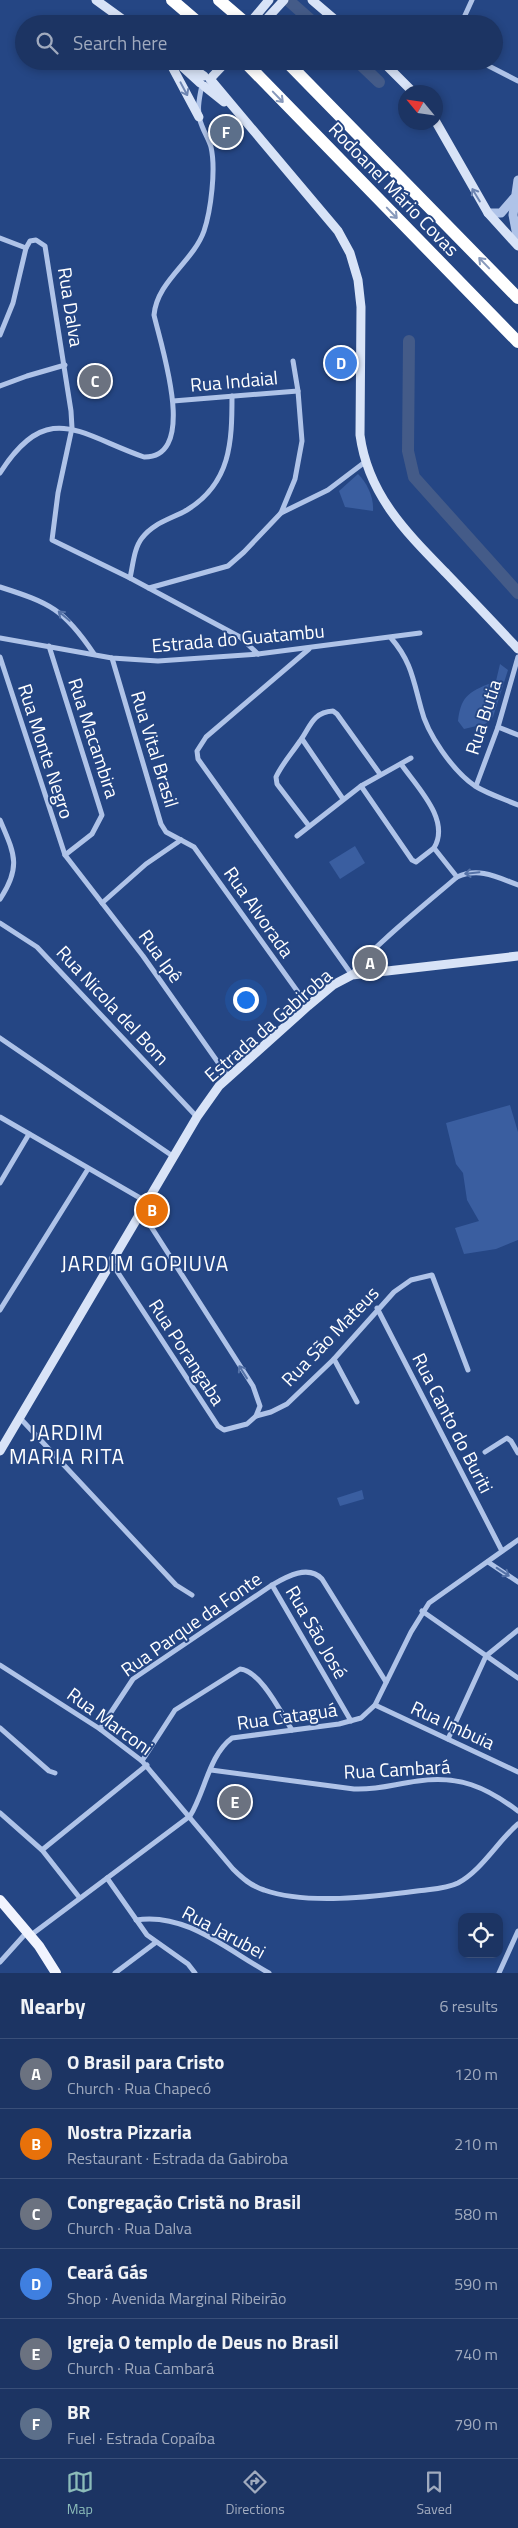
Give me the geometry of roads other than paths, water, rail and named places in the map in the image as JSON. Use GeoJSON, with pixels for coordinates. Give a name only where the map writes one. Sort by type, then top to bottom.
{"type":"FeatureCollection","features":[{"type":"Feature","properties":{"kind":"highway"},"geometry":{"type":"LineString","coordinates":[[172,0],[190,15]]}},
{"type":"Feature","properties":{"kind":"highway"},"geometry":{"type":"LineString","coordinates":[[224,3],[238,15]]}},
{"type":"Feature","properties":{"kind":"highway","name":"Rodoanel Mário Covas"},"geometry":{"type":"LineString","coordinates":[[252,70],[518,342]]}},
{"type":"Feature","properties":{"kind":"highway","name":"Rodoanel Mário Covas"},"geometry":{"type":"LineString","coordinates":[[295,70],[518,298]]}},
{"type":"Feature","properties":{"kind":"main road"},"geometry":{"type":"LineString","coordinates":[[96,0],[117,15]]}},
{"type":"Feature","properties":{"kind":"main road"},"geometry":{"type":"LineString","coordinates":[[256,15],[269,0]]}},
{"type":"Feature","properties":{"kind":"main road"},"geometry":{"type":"LineString","coordinates":[[270,15],[284,0]]}},
{"type":"Feature","properties":{"kind":"main road"},"geometry":{"type":"LineString","coordinates":[[312,0],[330,15]]}},
{"type":"Feature","properties":{"kind":"main road"},"geometry":{"type":"LineString","coordinates":[[174,70],[199,117]]}},
{"type":"Feature","properties":{"kind":"main road"},"geometry":{"type":"LineString","coordinates":[[189,70],[204,81]]}},
{"type":"Feature","properties":{"kind":"main road"},"geometry":{"type":"LineString","coordinates":[[192,70],[240,114],[338,231],[355,266],[360,300],[360,435],[365,462],[372,481],[388,509],[409,535],[518,649]]}},
{"type":"Feature","properties":{"kind":"main road"},"geometry":{"type":"LineString","coordinates":[[204,81],[212,70]]}},
{"type":"Feature","properties":{"kind":"main road"},"geometry":{"type":"LineString","coordinates":[[204,81],[216,70]]}},
{"type":"Feature","properties":{"kind":"main road"},"geometry":{"type":"LineString","coordinates":[[391,70],[407,85]]}},
{"type":"Feature","properties":{"kind":"main road"},"geometry":{"type":"LineString","coordinates":[[441,130],[488,213],[518,246]]}},
{"type":"Feature","properties":{"kind":"main road","name":"Estrada da Gabiroba"},"geometry":{"type":"LineString","coordinates":[[1,1448],[196,1117],[219,1086],[308,1006],[333,986],[352,975],[518,956]]}},
{"type":"Feature","properties":{"kind":"main road"},"geometry":{"type":"LineString","coordinates":[[0,1900],[29,1934],[56,1973]]}},
{"type":"Feature","properties":{"kind":"street"},"geometry":{"type":"LineString","coordinates":[[465,15],[472,0]]}},
{"type":"Feature","properties":{"kind":"street"},"geometry":{"type":"LineString","coordinates":[[498,70],[518,80]]}},
{"type":"Feature","properties":{"kind":"street"},"geometry":{"type":"LineString","coordinates":[[0,473],[18,448],[33,435],[46,429],[72,428],[134,454],[153,457],[162,454],[169,446],[174,434],[173,401],[154,316],[155,305],[159,295],[196,246],[204,232],[208,213],[212,150],[199,117],[198,108],[204,81]]}},
{"type":"Feature","properties":{"kind":"street"},"geometry":{"type":"LineString","coordinates":[[518,180],[514,198],[514,228],[518,241]]}},
{"type":"Feature","properties":{"kind":"street"},"geometry":{"type":"LineString","coordinates":[[488,213],[505,210],[514,198]]}},
{"type":"Feature","properties":{"kind":"street"},"geometry":{"type":"LineString","coordinates":[[0,238],[26,248],[12,303],[0,335]]}},
{"type":"Feature","properties":{"kind":"street","name":"Rua Dalva"},"geometry":{"type":"LineString","coordinates":[[26,248],[33,240],[45,246],[65,365],[72,428],[58,493],[52,540],[130,578]]}},
{"type":"Feature","properties":{"kind":"street"},"geometry":{"type":"LineString","coordinates":[[148,588],[228,566],[281,513],[296,479],[301,454],[298,391],[293,361]]}},
{"type":"Feature","properties":{"kind":"street"},"geometry":{"type":"LineString","coordinates":[[0,386],[65,365]]}},
{"type":"Feature","properties":{"kind":"street","name":"Rua Indaial"},"geometry":{"type":"LineString","coordinates":[[173,401],[298,391]]}},
{"type":"Feature","properties":{"kind":"street"},"geometry":{"type":"LineString","coordinates":[[232,396],[230,448],[222,474],[197,502],[158,524],[141,539],[130,578],[240,637],[258,654]]}},
{"type":"Feature","properties":{"kind":"street"},"geometry":{"type":"LineString","coordinates":[[281,513],[328,490],[365,462]]}},
{"type":"Feature","properties":{"kind":"street"},"geometry":{"type":"LineString","coordinates":[[0,587],[61,612],[69,619],[94,654]]}},
{"type":"Feature","properties":{"kind":"street","name":"Estrada do Guatambu"},"geometry":{"type":"LineString","coordinates":[[0,638],[112,658],[158,661],[309,649],[420,633]]}},
{"type":"Feature","properties":{"kind":"street"},"geometry":{"type":"LineString","coordinates":[[391,638],[407,659],[414,675],[421,708],[431,733],[446,756],[476,786],[518,805]]}},
{"type":"Feature","properties":{"kind":"street","name":"Rua Macambira"},"geometry":{"type":"LineString","coordinates":[[49,646],[102,815],[92,834],[65,855]]}},
{"type":"Feature","properties":{"kind":"street"},"geometry":{"type":"LineString","coordinates":[[309,649],[206,737],[196,751],[198,759],[352,975]]}},
{"type":"Feature","properties":{"kind":"street","name":"Rua Monte Negro"},"geometry":{"type":"LineString","coordinates":[[0,657],[65,855]]}},
{"type":"Feature","properties":{"kind":"street","name":"Rua Butia"},"geometry":{"type":"LineString","coordinates":[[476,786],[498,727],[518,657]]}},
{"type":"Feature","properties":{"kind":"street","name":"Rua Vital Brasil"},"geometry":{"type":"LineString","coordinates":[[112,658],[162,824],[166,832],[182,840]]}},
{"type":"Feature","properties":{"kind":"street"},"geometry":{"type":"LineString","coordinates":[[309,826],[277,784],[276,777],[302,739],[307,727],[315,719],[327,711],[332,711],[354,737],[380,774]]}},
{"type":"Feature","properties":{"kind":"street"},"geometry":{"type":"LineString","coordinates":[[498,727],[518,735]]}},
{"type":"Feature","properties":{"kind":"street"},"geometry":{"type":"LineString","coordinates":[[302,739],[343,799]]}},
{"type":"Feature","properties":{"kind":"street"},"geometry":{"type":"LineString","coordinates":[[297,836],[361,786],[411,758]]}},
{"type":"Feature","properties":{"kind":"street"},"geometry":{"type":"LineString","coordinates":[[361,786],[412,860],[416,862],[434,848],[440,835],[440,824],[401,764]]}},
{"type":"Feature","properties":{"kind":"street"},"geometry":{"type":"LineString","coordinates":[[0,820],[13,851],[15,866],[13,875],[0,899]]}},
{"type":"Feature","properties":{"kind":"street"},"geometry":{"type":"LineString","coordinates":[[102,902],[146,864],[182,840]]}},
{"type":"Feature","properties":{"kind":"street","name":"Rua Alvorada"},"geometry":{"type":"LineString","coordinates":[[182,840],[194,847],[207,864],[308,1006]]}},
{"type":"Feature","properties":{"kind":"street"},"geometry":{"type":"LineString","coordinates":[[434,848],[457,877]]}},
{"type":"Feature","properties":{"kind":"street","name":"Rua Ipê"},"geometry":{"type":"LineString","coordinates":[[65,855],[144,956],[229,1078]]}},
{"type":"Feature","properties":{"kind":"street"},"geometry":{"type":"LineString","coordinates":[[352,975],[354,970],[376,948],[457,877],[466,872],[478,871],[518,885]]}},
{"type":"Feature","properties":{"kind":"street","name":"Rua Nicola del Bom"},"geometry":{"type":"LineString","coordinates":[[0,922],[37,947],[196,1117]]}},
{"type":"Feature","properties":{"kind":"street"},"geometry":{"type":"LineString","coordinates":[[0,1038],[174,1157]]}},
{"type":"Feature","properties":{"kind":"street"},"geometry":{"type":"LineString","coordinates":[[0,1117],[147,1202]]}},
{"type":"Feature","properties":{"kind":"street"},"geometry":{"type":"LineString","coordinates":[[0,1183],[30,1134]]}},
{"type":"Feature","properties":{"kind":"street"},"geometry":{"type":"LineString","coordinates":[[0,1310],[88,1169]]}},
{"type":"Feature","properties":{"kind":"street"},"geometry":{"type":"LineString","coordinates":[[141,1211],[253,1386],[260,1406],[256,1416]]}},
{"type":"Feature","properties":{"kind":"street","name":"Rua Porangaba"},"geometry":{"type":"LineString","coordinates":[[112,1262],[218,1426],[224,1430]]}},
{"type":"Feature","properties":{"kind":"street","name":"Rua São Mateus"},"geometry":{"type":"LineString","coordinates":[[224,1430],[247,1424],[256,1416],[271,1412],[287,1404],[334,1359],[377,1308],[402,1284],[432,1275],[468,1370]]}},
{"type":"Feature","properties":{"kind":"street","name":"Rua Canto do Buriti"},"geometry":{"type":"LineString","coordinates":[[377,1308],[502,1551]]}},
{"type":"Feature","properties":{"kind":"street"},"geometry":{"type":"LineString","coordinates":[[334,1359],[357,1402]]}},
{"type":"Feature","properties":{"kind":"street"},"geometry":{"type":"LineString","coordinates":[[19,1417],[176,1585],[192,1595]]}},
{"type":"Feature","properties":{"kind":"street"},"geometry":{"type":"LineString","coordinates":[[485,1452],[507,1438],[518,1453]]}},
{"type":"Feature","properties":{"kind":"street","name":"Rua Cataguá"},"geometry":{"type":"LineString","coordinates":[[0,1962],[29,1934],[190,1816],[199,1801],[224,1744],[232,1738],[361,1718],[375,1705],[422,1611],[438,1594],[518,1540]]}},
{"type":"Feature","properties":{"kind":"street"},"geometry":{"type":"LineString","coordinates":[[488,1562],[518,1582]]}},
{"type":"Feature","properties":{"kind":"street","name":"Rua Parque da Fonte"},"geometry":{"type":"LineString","coordinates":[[100,1729],[133,1679],[272,1585],[292,1574],[311,1572],[318,1574],[339,1604],[386,1682]]}},
{"type":"Feature","properties":{"kind":"street","name":"Rua São José"},"geometry":{"type":"LineString","coordinates":[[272,1585],[351,1721]]}},
{"type":"Feature","properties":{"kind":"street"},"geometry":{"type":"LineString","coordinates":[[422,1611],[518,1678]]}},
{"type":"Feature","properties":{"kind":"street"},"geometry":{"type":"LineString","coordinates":[[448,1740],[486,1656],[518,1630]]}},
{"type":"Feature","properties":{"kind":"street","name":"Rua Marconi"},"geometry":{"type":"LineString","coordinates":[[0,1665],[100,1729],[144,1763],[190,1816],[221,1857],[242,1879],[271,1892],[339,1899],[438,1888],[457,1884],[468,1876],[518,1824]]}},
{"type":"Feature","properties":{"kind":"street"},"geometry":{"type":"LineString","coordinates":[[42,1850],[144,1763],[175,1710],[240,1669],[252,1673],[266,1689],[292,1730]]}},
{"type":"Feature","properties":{"kind":"street","name":"Rua Imbuia"},"geometry":{"type":"LineString","coordinates":[[375,1705],[518,1772]]}},
{"type":"Feature","properties":{"kind":"street"},"geometry":{"type":"LineString","coordinates":[[0,1728],[49,1771],[55,1773]]}},
{"type":"Feature","properties":{"kind":"street","name":"Rua Cambará"},"geometry":{"type":"LineString","coordinates":[[211,1770],[354,1789],[376,1790],[419,1781],[468,1782],[489,1791],[518,1811]]}},
{"type":"Feature","properties":{"kind":"street"},"geometry":{"type":"LineString","coordinates":[[0,1813],[42,1850],[79,1897]]}},
{"type":"Feature","properties":{"kind":"street"},"geometry":{"type":"LineString","coordinates":[[107,1878],[136,1920],[155,1943],[188,1964],[195,1973]]}},
{"type":"Feature","properties":{"kind":"street","name":"Rua Jarubei"},"geometry":{"type":"LineString","coordinates":[[136,1920],[158,1918],[194,1929],[269,1973]]}},
{"type":"Feature","properties":{"kind":"street"},"geometry":{"type":"LineString","coordinates":[[499,1973],[518,1931]]}},
{"type":"Feature","properties":{"kind":"street"},"geometry":{"type":"LineString","coordinates":[[115,1973],[155,1943]]}},
{"type":"Feature","properties":{"kind":"waterway"},"geometry":{"type":"LineString","coordinates":[[288,0],[305,15]]}},
{"type":"Feature","properties":{"kind":"waterway"},"geometry":{"type":"LineString","coordinates":[[366,70],[379,82]]}},
{"type":"Feature","properties":{"kind":"waterway"},"geometry":{"type":"LineString","coordinates":[[409,341],[408,451],[414,477],[518,593]]}},
{"type":"Feature","properties":{"kind":"place","name":"BR"},"geometry":{"type":"Point","coordinates":[226,132]}},
{"type":"Feature","properties":{"kind":"place","name":"Ceará Gás"},"geometry":{"type":"Point","coordinates":[341,363]}},
{"type":"Feature","properties":{"kind":"place","name":"Congregação Cristã no Brasil"},"geometry":{"type":"Point","coordinates":[95,381]}},
{"type":"Feature","properties":{"kind":"place","name":"O Brasil para Cristo"},"geometry":{"type":"Point","coordinates":[370,963]}},
{"type":"Feature","properties":{"kind":"place","name":"Nostra Pizzaria"},"geometry":{"type":"Point","coordinates":[152,1210]}},
{"type":"Feature","properties":{"kind":"place","name":"Igreja O templo de Deus no Brasil"},"geometry":{"type":"Point","coordinates":[235,1802]}},
{"type":"Feature","properties":{"kind":"district","name":"JARDIM GOPIUVA"},"geometry":{"type":"Point","coordinates":[145,1264]}},
{"type":"Feature","properties":{"kind":"district","name":"JARDIM MARIA RITA"},"geometry":{"type":"Point","coordinates":[67,1445]}}]}
